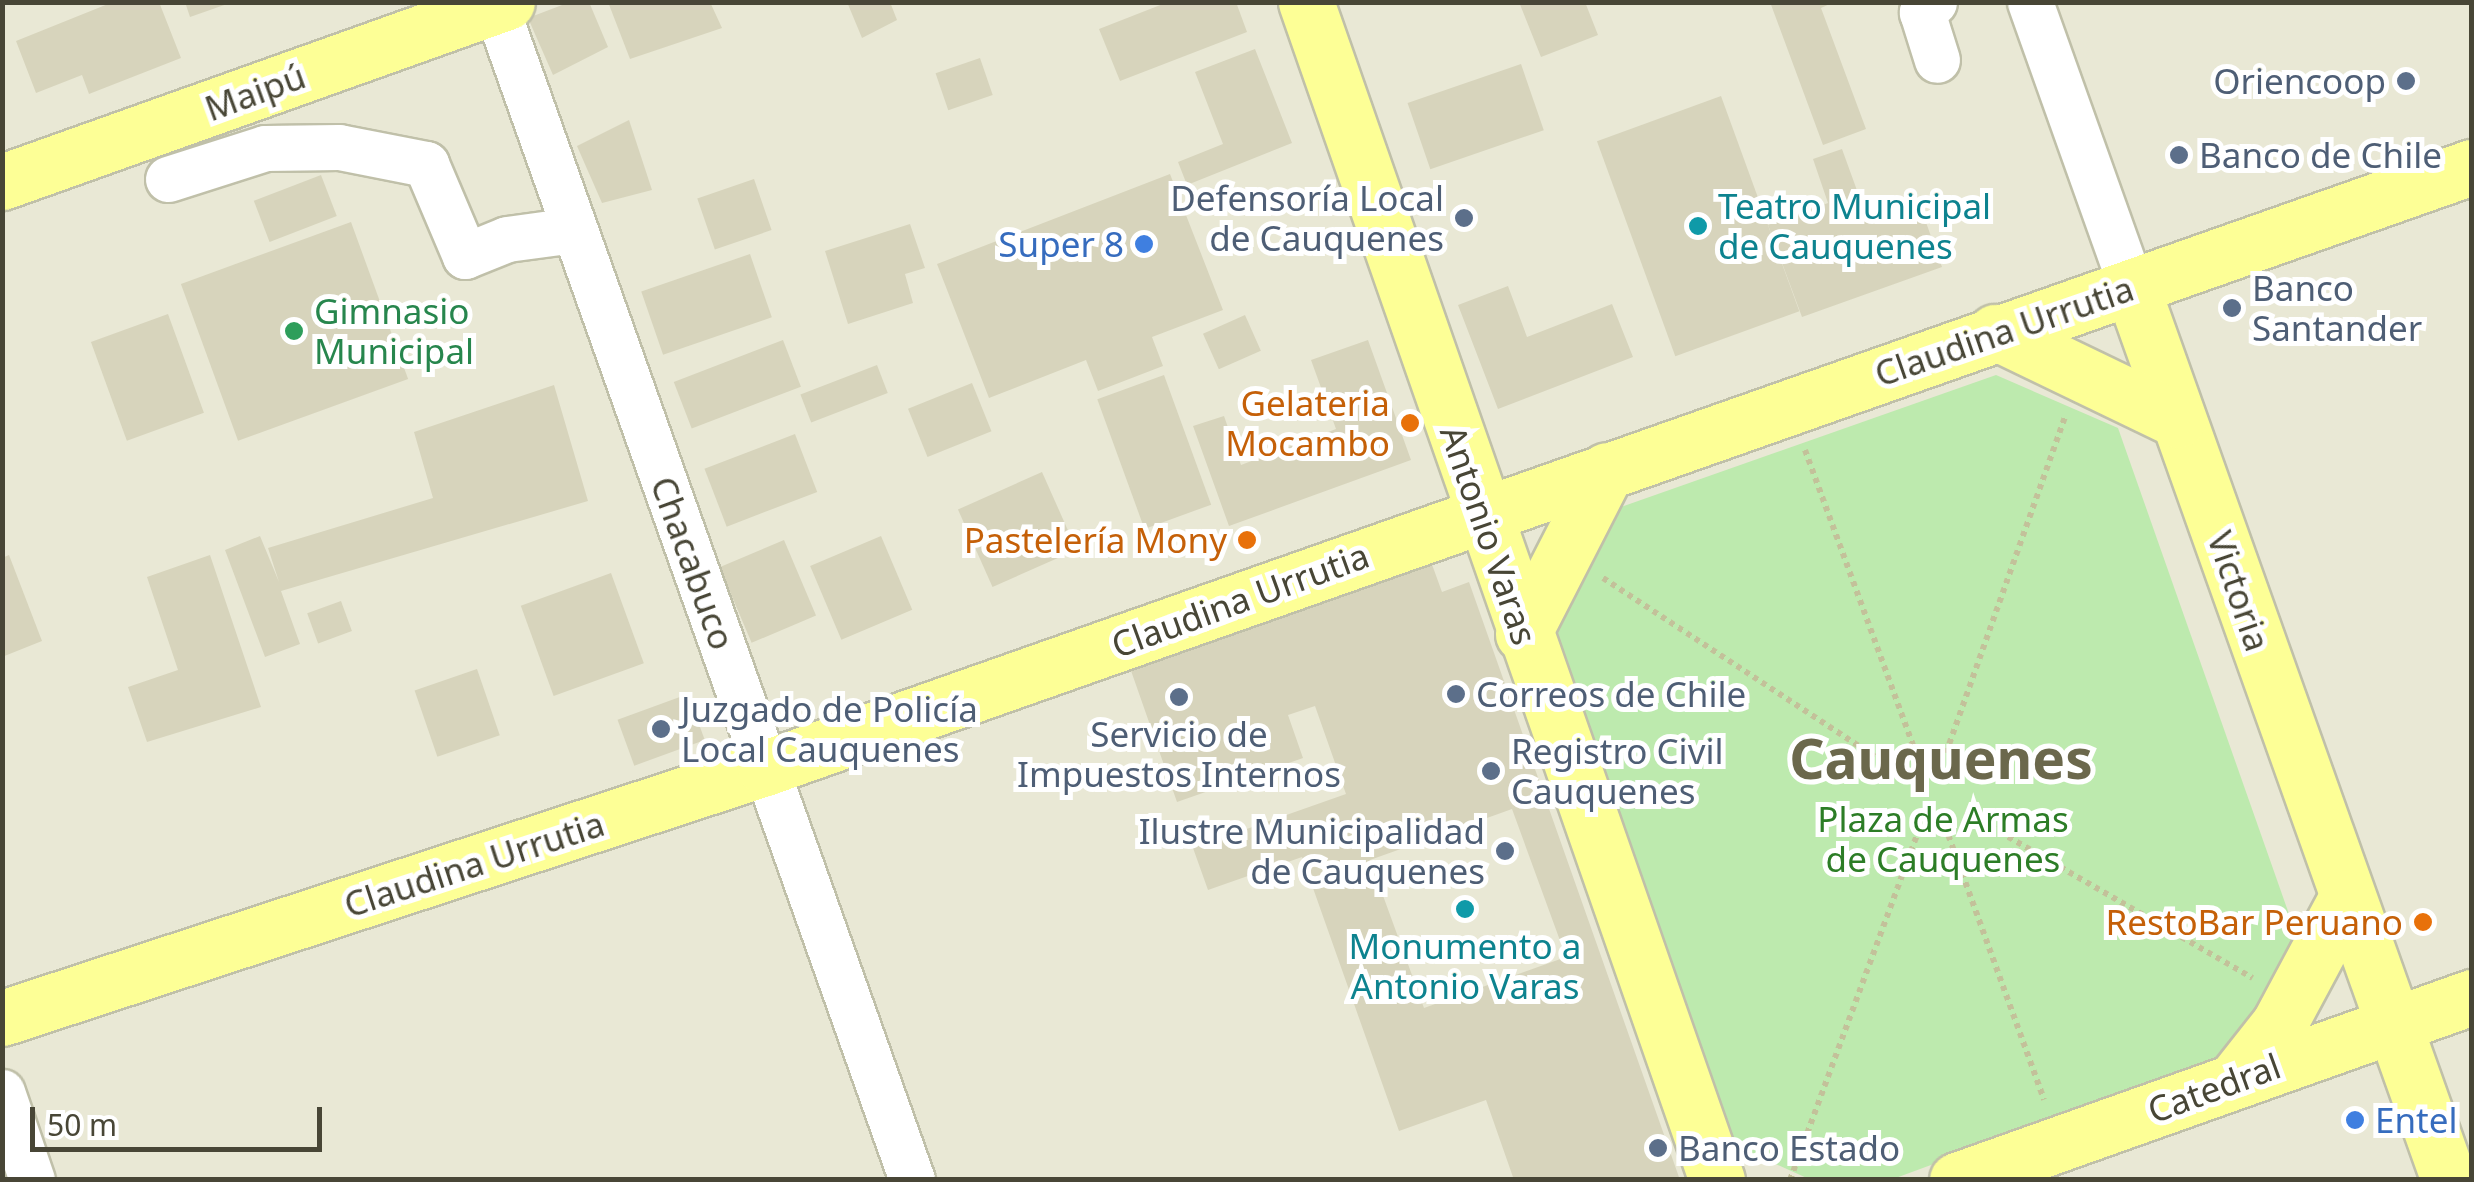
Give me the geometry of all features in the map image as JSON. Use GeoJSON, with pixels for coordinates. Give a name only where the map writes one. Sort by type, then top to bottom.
{"type":"FeatureCollection","features":[{"type":"Feature","properties":{"kind":"main road","name":"Antonio Varas"},"geometry":{"type":"LineString","coordinates":[[1306,2],[1523,634],[1724,1174]]}},
{"type":"Feature","properties":{"kind":"main road","name":"Maipú"},"geometry":{"type":"LineString","coordinates":[[2,182],[499,4]]}},
{"type":"Feature","properties":{"kind":"main road","name":"Claudina Urrutia"},"geometry":{"type":"LineString","coordinates":[[2,1018],[766,768],[2472,167]]}},
{"type":"Feature","properties":{"kind":"main road","name":"Victoria"},"geometry":{"type":"LineString","coordinates":[[2132,288],[2449,1180]]}},
{"type":"Feature","properties":{"kind":"main road"},"geometry":{"type":"LineString","coordinates":[[1995,332],[2178,420]]}},
{"type":"Feature","properties":{"kind":"main road"},"geometry":{"type":"LineString","coordinates":[[1523,634],[1606,470]]}},
{"type":"Feature","properties":{"kind":"main road"},"geometry":{"type":"LineString","coordinates":[[2234,1081],[2291,1003],[2347,897]]}},
{"type":"Feature","properties":{"kind":"main road","name":"Catedral"},"geometry":{"type":"LineString","coordinates":[[1956,1180],[2472,997]]}},
{"type":"Feature","properties":{"kind":"street"},"geometry":{"type":"LineString","coordinates":[[1934,2],[1922,12],[1937,60]]}},
{"type":"Feature","properties":{"kind":"street","name":"Victoria"},"geometry":{"type":"LineString","coordinates":[[2030,2],[2132,288]]}},
{"type":"Feature","properties":{"kind":"street","name":"Chacabuco"},"geometry":{"type":"LineString","coordinates":[[499,4],[574,230],[912,1180]]}},
{"type":"Feature","properties":{"kind":"street"},"geometry":{"type":"LineString","coordinates":[[168,179],[265,148],[339,147],[426,164],[466,256],[507,240],[574,230]]}},
{"type":"Feature","properties":{"kind":"street"},"geometry":{"type":"LineString","coordinates":[[2,1092],[32,1180]]}},
{"type":"Feature","properties":{"kind":"path"},"geometry":{"type":"LineString","coordinates":[[1946,753],[2081,373]]}},
{"type":"Feature","properties":{"kind":"path"},"geometry":{"type":"LineString","coordinates":[[1790,405],[1916,754]]}},
{"type":"Feature","properties":{"kind":"path"},"geometry":{"type":"LineString","coordinates":[[1564,553],[1898,772]]}},
{"type":"Feature","properties":{"kind":"path"},"geometry":{"type":"LineString","coordinates":[[1965,812],[2291,1003]]}},
{"type":"Feature","properties":{"kind":"path"},"geometry":{"type":"LineString","coordinates":[[1790,1180],[1920,826]]}},
{"type":"Feature","properties":{"kind":"path"},"geometry":{"type":"LineString","coordinates":[[1945,826],[2060,1143]]}},
{"type":"Feature","properties":{"kind":"shaded area"},"geometry":{"type":"Polygon","coordinates":[[[3,3],[2471,3],[2471,1179],[3,1179],[3,3]]]}},
{"type":"Feature","properties":{"kind":"green space","name":"Plaza de Armas de Cauquenes"},"geometry":{"type":"Polygon","coordinates":[[[1996,375],[2118,428],[2296,934],[2245,1049],[1893,1179],[1809,1179],[1729,1143],[1550,624],[1604,513],[1996,375]]]}},
{"type":"Feature","properties":{"kind":"building"},"geometry":{"type":"Polygon","coordinates":[[[113,2],[159,2],[181,58],[89,94],[82,75],[36,93],[16,41],[113,2]]]}},
{"type":"Feature","properties":{"kind":"building"},"geometry":{"type":"Polygon","coordinates":[[[185,2],[229,2],[230,3],[190,17],[185,2]]]}},
{"type":"Feature","properties":{"kind":"building"},"geometry":{"type":"Polygon","coordinates":[[[570,2],[589,2],[608,47],[553,75],[528,18],[570,2]]]}},
{"type":"Feature","properties":{"kind":"building"},"geometry":{"type":"Polygon","coordinates":[[[608,2],[710,2],[722,28],[630,59],[608,2]]]}},
{"type":"Feature","properties":{"kind":"building"},"geometry":{"type":"Polygon","coordinates":[[[847,2],[890,2],[897,20],[862,38],[847,2]]]}},
{"type":"Feature","properties":{"kind":"building"},"geometry":{"type":"Polygon","coordinates":[[[1168,2],[1236,2],[1247,32],[1120,81],[1099,29],[1168,2]]]}},
{"type":"Feature","properties":{"kind":"building"},"geometry":{"type":"Polygon","coordinates":[[[1519,2],[1585,2],[1598,35],[1541,57],[1519,2]]]}},
{"type":"Feature","properties":{"kind":"building"},"geometry":{"type":"Polygon","coordinates":[[[1770,2],[1834,2],[1821,8],[1866,129],[1823,145],[1770,2]]]}},
{"type":"Feature","properties":{"kind":"building"},"geometry":{"type":"Polygon","coordinates":[[[1255,49],[1292,143],[1187,185],[1178,162],[1223,144],[1195,72],[1255,49]]]}},
{"type":"Feature","properties":{"kind":"building"},"geometry":{"type":"Polygon","coordinates":[[[980,58],[993,95],[948,110],[936,73],[980,58]]]}},
{"type":"Feature","properties":{"kind":"building"},"geometry":{"type":"Polygon","coordinates":[[[1521,64],[1544,130],[1430,169],[1408,103],[1521,64]]]}},
{"type":"Feature","properties":{"kind":"building","name":"Teatro Municipal de Cauquenes"},"geometry":{"type":"Polygon","coordinates":[[[1721,96],[1799,311],[1675,356],[1597,141],[1721,96]]]}},
{"type":"Feature","properties":{"kind":"building"},"geometry":{"type":"Polygon","coordinates":[[[629,120],[652,190],[602,203],[577,146],[629,120]]]}},
{"type":"Feature","properties":{"kind":"building"},"geometry":{"type":"Polygon","coordinates":[[[1842,149],[1867,218],[1918,200],[1942,267],[1802,317],[1768,225],[1828,203],[1813,159],[1842,149]]]}},
{"type":"Feature","properties":{"kind":"building"},"geometry":{"type":"Polygon","coordinates":[[[1170,174],[1223,310],[1152,337],[1163,366],[1098,391],[1086,360],[989,398],[937,264],[1170,174]]]}},
{"type":"Feature","properties":{"kind":"building"},"geometry":{"type":"Polygon","coordinates":[[[321,175],[337,216],[270,242],[254,201],[321,175]]]}},
{"type":"Feature","properties":{"kind":"building"},"geometry":{"type":"Polygon","coordinates":[[[754,179],[772,230],[715,250],[697,199],[754,179]]]}},
{"type":"Feature","properties":{"kind":"building","name":"Gimnasio Municipal"},"geometry":{"type":"Polygon","coordinates":[[[351,222],[408,379],[238,441],[181,284],[351,222]]]}},
{"type":"Feature","properties":{"kind":"building"},"geometry":{"type":"Polygon","coordinates":[[[910,224],[925,268],[905,274],[913,303],[848,324],[825,251],[910,224]]]}},
{"type":"Feature","properties":{"kind":"building"},"geometry":{"type":"Polygon","coordinates":[[[750,254],[772,317],[663,355],[641,291],[750,254]]]}},
{"type":"Feature","properties":{"kind":"building"},"geometry":{"type":"Polygon","coordinates":[[[1508,286],[1527,337],[1612,304],[1633,357],[1498,409],[1458,305],[1508,286]]]}},
{"type":"Feature","properties":{"kind":"building"},"geometry":{"type":"Polygon","coordinates":[[[168,314],[204,413],[127,441],[91,342],[168,314]]]}},
{"type":"Feature","properties":{"kind":"building"},"geometry":{"type":"Polygon","coordinates":[[[1245,315],[1261,351],[1219,369],[1203,334],[1245,315]]]}},
{"type":"Feature","properties":{"kind":"building"},"geometry":{"type":"Polygon","coordinates":[[[783,340],[801,387],[692,429],[674,382],[783,340]]]}},
{"type":"Feature","properties":{"kind":"building"},"geometry":{"type":"Polygon","coordinates":[[[1368,340],[1411,460],[1229,526],[1193,426],[1224,416],[1241,465],[1336,429],[1311,360],[1368,340]]]}},
{"type":"Feature","properties":{"kind":"building"},"geometry":{"type":"Polygon","coordinates":[[[877,365],[888,393],[811,422],[800,394],[877,365]]]}},
{"type":"Feature","properties":{"kind":"building"},"geometry":{"type":"Polygon","coordinates":[[[1164,375],[1211,505],[1144,529],[1097,399],[1164,375]]]}},
{"type":"Feature","properties":{"kind":"building"},"geometry":{"type":"Polygon","coordinates":[[[972,383],[991,431],[928,457],[908,409],[972,383]]]}},
{"type":"Feature","properties":{"kind":"building"},"geometry":{"type":"Polygon","coordinates":[[[554,385],[588,501],[281,591],[300,644],[265,657],[225,550],[260,536],[279,582],[268,548],[433,498],[414,432],[554,385]]]}},
{"type":"Feature","properties":{"kind":"building"},"geometry":{"type":"Polygon","coordinates":[[[795,434],[817,492],[727,527],[704,469],[795,434]]]}},
{"type":"Feature","properties":{"kind":"building"},"geometry":{"type":"Polygon","coordinates":[[[1042,472],[1077,550],[993,587],[958,509],[1042,472]]]}},
{"type":"Feature","properties":{"kind":"building"},"geometry":{"type":"Polygon","coordinates":[[[881,536],[912,610],[841,640],[810,566],[881,536]]]}},
{"type":"Feature","properties":{"kind":"building"},"geometry":{"type":"Polygon","coordinates":[[[784,540],[816,615],[752,643],[720,567],[784,540]]]}},
{"type":"Feature","properties":{"kind":"building"},"geometry":{"type":"Polygon","coordinates":[[[9,555],[42,641],[2,657],[2,558],[9,555]]]}},
{"type":"Feature","properties":{"kind":"building"},"geometry":{"type":"Polygon","coordinates":[[[210,555],[261,707],[147,742],[128,687],[178,670],[147,577],[210,555]]]}},
{"type":"Feature","properties":{"kind":"building"},"geometry":{"type":"Polygon","coordinates":[[[1430,559],[1442,592],[1469,582],[1680,1180],[1514,1180],[1486,1100],[1399,1131],[1302,857],[1208,890],[1193,848],[1346,794],[1315,706],[1288,715],[1303,758],[1177,802],[1129,665],[1430,559]],[[1512,809],[1370,860],[1424,1008],[1566,957],[1512,809]]]}},
{"type":"Feature","properties":{"kind":"building"},"geometry":{"type":"Polygon","coordinates":[[[611,573],[644,663],[554,696],[521,606],[611,573]]]}},
{"type":"Feature","properties":{"kind":"building"},"geometry":{"type":"Polygon","coordinates":[[[341,601],[352,631],[318,643],[307,613],[341,601]]]}},
{"type":"Feature","properties":{"kind":"building"},"geometry":{"type":"Polygon","coordinates":[[[477,669],[500,735],[437,757],[415,690],[477,669]]]}},
{"type":"Feature","properties":{"kind":"building","name":"Juzgado de Policía Local Cauquenes"},"geometry":{"type":"Polygon","coordinates":[[[688,694],[705,740],[634,766],[618,720],[688,694]]]}},
{"type":"Feature","properties":{"kind":"place","name":"Oriencoop"},"geometry":{"type":"Point","coordinates":[2406,81]}},
{"type":"Feature","properties":{"kind":"place","name":"Banco de Chile"},"geometry":{"type":"Point","coordinates":[2179,155]}},
{"type":"Feature","properties":{"kind":"place","name":"Defensoría Local de Cauquenes"},"geometry":{"type":"Point","coordinates":[1464,218]}},
{"type":"Feature","properties":{"kind":"place","name":"Teatro Municipal de Cauquenes"},"geometry":{"type":"Point","coordinates":[1698,226]}},
{"type":"Feature","properties":{"kind":"place","name":"Super 8"},"geometry":{"type":"Point","coordinates":[1144,244]}},
{"type":"Feature","properties":{"kind":"place","name":"Banco Santander"},"geometry":{"type":"Point","coordinates":[2232,308]}},
{"type":"Feature","properties":{"kind":"place","name":"Gimnasio Municipal"},"geometry":{"type":"Point","coordinates":[294,331]}},
{"type":"Feature","properties":{"kind":"place","name":"Gelateria Mocambo"},"geometry":{"type":"Point","coordinates":[1410,423]}},
{"type":"Feature","properties":{"kind":"place","name":"Pastelería Mony"},"geometry":{"type":"Point","coordinates":[1247,540]}},
{"type":"Feature","properties":{"kind":"place","name":"Correos de Chile"},"geometry":{"type":"Point","coordinates":[1456,694]}},
{"type":"Feature","properties":{"kind":"place","name":"Servicio de Impuestos Internos"},"geometry":{"type":"Point","coordinates":[1179,697]}},
{"type":"Feature","properties":{"kind":"place","name":"Juzgado de Policía Local Cauquenes"},"geometry":{"type":"Point","coordinates":[661,729]}},
{"type":"Feature","properties":{"kind":"place","name":"Registro Civil Cauquenes"},"geometry":{"type":"Point","coordinates":[1491,771]}},
{"type":"Feature","properties":{"kind":"place","name":"Ilustre Municipalidad de Cauquenes"},"geometry":{"type":"Point","coordinates":[1505,851]}},
{"type":"Feature","properties":{"kind":"place","name":"Monumento a Antonio Varas"},"geometry":{"type":"Point","coordinates":[1465,909]}},
{"type":"Feature","properties":{"kind":"place","name":"RestoBar Peruano"},"geometry":{"type":"Point","coordinates":[2423,922]}},
{"type":"Feature","properties":{"kind":"place","name":"Entel"},"geometry":{"type":"Point","coordinates":[2355,1120]}},
{"type":"Feature","properties":{"kind":"place","name":"Banco Estado"},"geometry":{"type":"Point","coordinates":[1658,1148]}},
{"type":"Feature","properties":{"kind":"district","name":"Cauquenes"},"geometry":{"type":"Point","coordinates":[1941,758]}}]}
